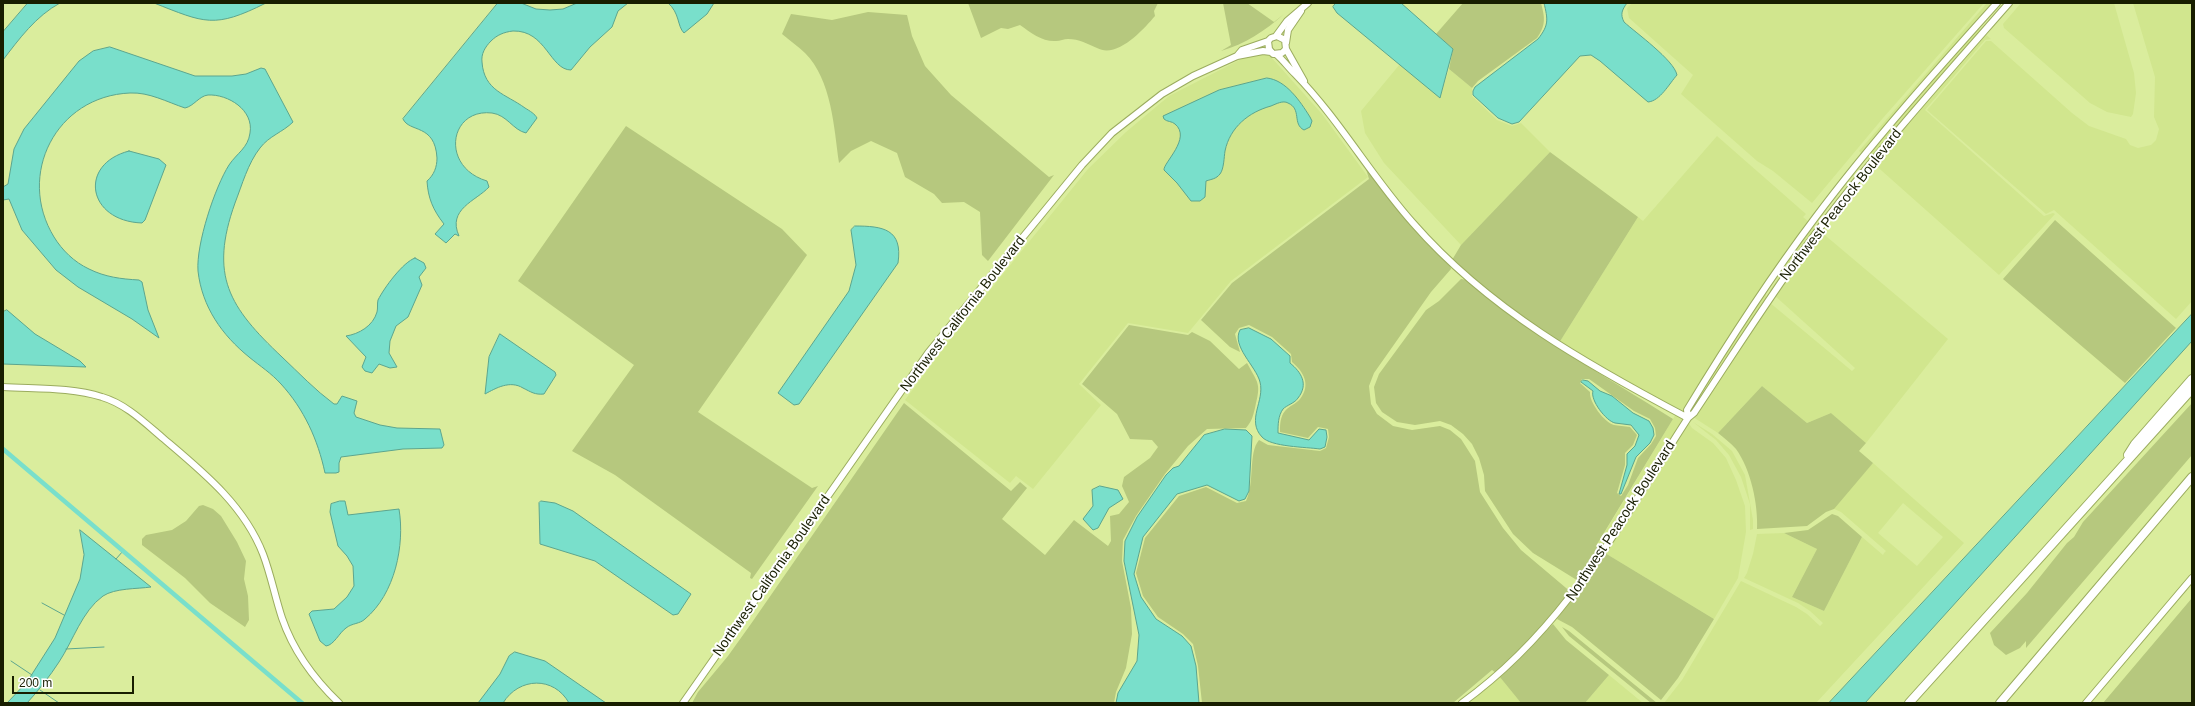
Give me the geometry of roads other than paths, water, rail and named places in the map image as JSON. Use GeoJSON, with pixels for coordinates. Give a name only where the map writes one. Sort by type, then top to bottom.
{"type":"FeatureCollection","features":[{"type":"Feature","properties":{"kind":"highway"},"geometry":{"type":"LineString","coordinates":[[2118,471],[2135,444],[2192,379]]}},
{"type":"Feature","properties":{"kind":"highway"},"geometry":{"type":"LineString","coordinates":[[1910,703],[2192,389]]}},
{"type":"Feature","properties":{"kind":"highway"},"geometry":{"type":"LineString","coordinates":[[2000,703],[2190,479]]}},
{"type":"Feature","properties":{"kind":"street","name":"Northwest Peacock Boulevard"},"geometry":{"type":"LineString","coordinates":[[1688,418],[1687,410],[1788,255],[1858,163],[1996,3]]}},
{"type":"Feature","properties":{"kind":"street","name":"Northwest Peacock Boulevard"},"geometry":{"type":"LineString","coordinates":[[1462,703],[1495,677],[1530,644],[1572,596],[1604,552],[1688,418],[1694,412],[1769,299],[1865,169],[2009,3]]}},
{"type":"Feature","properties":{"kind":"street"},"geometry":{"type":"LineString","coordinates":[[1306,5],[1287,21],[1276,36],[1268,41],[1268,46],[1273,53],[1304,82],[1393,200],[1443,255],[1500,305],[1542,335],[1612,378],[1688,418]]}},
{"type":"Feature","properties":{"kind":"street"},"geometry":{"type":"LineString","coordinates":[[1273,53],[1282,53],[1286,46],[1288,30],[1306,5]]}},
{"type":"Feature","properties":{"kind":"street"},"geometry":{"type":"LineString","coordinates":[[1276,36],[1283,38],[1304,82]]}},
{"type":"Feature","properties":{"kind":"street","name":"Northwest California Boulevard"},"geometry":{"type":"LineString","coordinates":[[1238,56],[1242,50],[1268,41]]}},
{"type":"Feature","properties":{"kind":"street","name":"Northwest California Boulevard"},"geometry":{"type":"LineString","coordinates":[[683,703],[928,353],[1082,165],[1112,133],[1162,94],[1193,76],[1238,56],[1263,51],[1273,53]]}},
{"type":"Feature","properties":{"kind":"street"},"geometry":{"type":"LineString","coordinates":[[1769,299],[1768,289],[1786,264],[1788,255]]}},
{"type":"Feature","properties":{"kind":"street"},"geometry":{"type":"LineString","coordinates":[[3,387],[85,392],[116,402],[134,413],[213,481],[238,510],[260,548],[283,620],[294,644],[318,681],[339,703]]}},
{"type":"Feature","properties":{"kind":"street"},"geometry":{"type":"LineString","coordinates":[[2086,703],[2192,578]]}},
{"type":"Feature","properties":{"kind":"water"},"geometry":{"type":"Polygon","coordinates":[[[28,3],[60,3],[43,14],[36,21],[3,60],[3,32],[28,3]]]}},
{"type":"Feature","properties":{"kind":"water"},"geometry":{"type":"Polygon","coordinates":[[[154,3],[266,3],[234,17],[221,20],[210,20],[198,19],[154,3]]]}},
{"type":"Feature","properties":{"kind":"water"},"geometry":{"type":"Polygon","coordinates":[[[498,3],[521,3],[536,9],[550,10],[563,9],[577,3],[628,3],[618,11],[612,27],[590,47],[571,70],[558,64],[540,43],[524,32],[513,31],[504,33],[496,37],[487,46],[483,53],[482,59],[484,72],[491,86],[530,111],[537,118],[526,133],[517,129],[506,119],[492,113],[478,114],[466,120],[459,129],[456,140],[457,152],[462,164],[472,174],[487,181],[489,187],[460,212],[456,227],[459,236],[455,234],[446,243],[435,234],[444,224],[432,204],[427,181],[435,171],[437,158],[435,147],[432,139],[427,134],[406,123],[403,119],[498,3]]]}},
{"type":"Feature","properties":{"kind":"water"},"geometry":{"type":"Polygon","coordinates":[[[668,3],[714,3],[707,14],[684,33],[680,27],[675,11],[668,3]]]}},
{"type":"Feature","properties":{"kind":"water"},"geometry":{"type":"Polygon","coordinates":[[[1336,3],[1401,3],[1453,49],[1440,98],[1337,13],[1333,7],[1336,3]]]}},
{"type":"Feature","properties":{"kind":"water"},"geometry":{"type":"Polygon","coordinates":[[[1544,3],[1627,3],[1622,12],[1624,22],[1654,47],[1669,62],[1677,75],[1664,92],[1656,99],[1648,102],[1600,61],[1591,55],[1580,56],[1519,122],[1512,124],[1498,118],[1473,95],[1473,91],[1475,87],[1538,39],[1547,22],[1544,3]]]}},
{"type":"Feature","properties":{"kind":"water"},"geometry":{"type":"Polygon","coordinates":[[[110,47],[195,76],[232,76],[246,74],[261,68],[265,69],[293,122],[268,140],[260,148],[252,160],[243,182],[227,229],[224,251],[224,271],[229,289],[237,306],[264,339],[327,399],[334,404],[337,404],[342,396],[357,401],[354,413],[356,417],[380,425],[397,428],[440,429],[444,445],[442,448],[403,449],[341,457],[339,472],[325,473],[314,437],[297,404],[277,380],[230,339],[215,319],[204,297],[200,284],[198,260],[200,246],[203,231],[218,187],[229,165],[247,143],[250,133],[248,117],[244,111],[238,105],[224,97],[208,95],[202,97],[185,108],[158,98],[137,93],[104,98],[82,108],[63,124],[50,143],[42,165],[39,189],[43,213],[57,242],[73,259],[95,272],[107,276],[139,280],[142,282],[148,310],[159,338],[132,319],[78,287],[56,270],[22,230],[9,199],[3,200],[3,187],[8,184],[14,149],[24,129],[79,61],[93,51],[110,47]]]}},
{"type":"Feature","properties":{"kind":"water"},"geometry":{"type":"Polygon","coordinates":[[[1267,78],[1280,83],[1292,92],[1310,117],[1312,121],[1310,127],[1304,130],[1300,127],[1295,109],[1286,102],[1255,112],[1242,122],[1231,135],[1225,151],[1223,166],[1220,174],[1215,178],[1206,181],[1205,197],[1200,201],[1191,201],[1177,183],[1164,170],[1176,150],[1180,136],[1179,130],[1175,124],[1165,120],[1163,116],[1219,90],[1267,78]]]}},
{"type":"Feature","properties":{"kind":"water"},"geometry":{"type":"Polygon","coordinates":[[[129,151],[159,159],[166,165],[145,220],[142,223],[124,220],[110,213],[100,203],[96,191],[96,179],[102,167],[113,158],[129,151]]]}},
{"type":"Feature","properties":{"kind":"water"},"geometry":{"type":"Polygon","coordinates":[[[855,226],[882,229],[894,236],[899,252],[898,263],[799,404],[794,405],[778,393],[849,291],[856,265],[851,230],[855,226]]]}},
{"type":"Feature","properties":{"kind":"water"},"geometry":{"type":"Polygon","coordinates":[[[415,258],[424,263],[426,268],[419,277],[422,285],[408,317],[396,326],[390,341],[389,353],[397,367],[390,368],[379,364],[372,373],[365,371],[362,367],[366,357],[346,336],[356,333],[369,325],[375,317],[378,300],[385,289],[394,276],[410,260],[415,258]]]}},
{"type":"Feature","properties":{"kind":"water"},"geometry":{"type":"Polygon","coordinates":[[[7,310],[35,334],[80,361],[86,367],[3,364],[3,312],[7,310]]]}},
{"type":"Feature","properties":{"kind":"water"},"geometry":{"type":"Polygon","coordinates":[[[2192,314],[2192,341],[1865,703],[1829,703],[2192,314]]]}},
{"type":"Feature","properties":{"kind":"water"},"geometry":{"type":"Polygon","coordinates":[[[1249,328],[1271,339],[1290,356],[1290,363],[1300,374],[1302,379],[1303,388],[1297,400],[1281,412],[1278,433],[1309,440],[1319,429],[1326,430],[1327,437],[1325,447],[1320,449],[1281,445],[1273,443],[1262,437],[1258,431],[1256,417],[1261,389],[1260,382],[1258,376],[1241,349],[1238,336],[1240,330],[1249,328]]]}},
{"type":"Feature","properties":{"kind":"water"},"geometry":{"type":"Polygon","coordinates":[[[500,334],[555,372],[556,375],[544,394],[536,394],[518,386],[508,385],[494,389],[485,394],[489,357],[500,334]]]}},
{"type":"Feature","properties":{"kind":"water"},"geometry":{"type":"Polygon","coordinates":[[[1583,380],[1588,381],[1600,391],[1612,396],[1633,413],[1649,421],[1653,428],[1654,435],[1650,443],[1636,457],[1621,494],[1619,494],[1627,465],[1627,454],[1635,446],[1639,435],[1631,425],[1615,423],[1607,418],[1596,405],[1593,391],[1581,382],[1583,380]]]}},
{"type":"Feature","properties":{"kind":"water"},"geometry":{"type":"Polygon","coordinates":[[[1225,429],[1246,430],[1252,436],[1249,491],[1245,499],[1239,501],[1207,485],[1177,494],[1143,537],[1134,574],[1141,597],[1156,619],[1182,636],[1191,646],[1196,666],[1199,703],[1116,703],[1118,693],[1137,661],[1139,635],[1124,561],[1125,541],[1137,517],[1166,475],[1173,468],[1179,466],[1204,435],[1225,429]]]}},
{"type":"Feature","properties":{"kind":"water"},"geometry":{"type":"Polygon","coordinates":[[[1100,486],[1118,490],[1123,499],[1109,508],[1098,528],[1093,530],[1083,519],[1093,506],[1092,490],[1100,486]]]}},
{"type":"Feature","properties":{"kind":"water"},"geometry":{"type":"Polygon","coordinates":[[[345,501],[348,515],[399,509],[399,553],[391,583],[375,609],[361,622],[348,626],[332,643],[326,646],[320,641],[309,614],[312,611],[334,609],[347,597],[354,586],[353,566],[338,546],[330,512],[331,504],[345,501]]]}},
{"type":"Feature","properties":{"kind":"water"},"geometry":{"type":"Polygon","coordinates":[[[541,501],[555,503],[573,511],[691,594],[678,614],[673,615],[595,561],[540,544],[539,503],[541,501]]]}},
{"type":"Feature","properties":{"kind":"water"},"geometry":{"type":"Polygon","coordinates":[[[80,530],[151,587],[120,590],[103,596],[89,610],[59,662],[27,703],[7,703],[27,682],[55,638],[80,579],[84,555],[80,530]]]}},
{"type":"Feature","properties":{"kind":"water"},"geometry":{"type":"Polygon","coordinates":[[[515,652],[545,661],[606,703],[569,703],[563,694],[555,688],[546,684],[536,683],[527,684],[518,688],[510,694],[503,703],[478,703],[500,674],[509,656],[515,652]]]}},
{"type":"Feature","properties":{"kind":"waterway"},"geometry":{"type":"LineString","coordinates":[[3,449],[302,703]]}},
{"type":"Feature","properties":{"kind":"waterway"},"geometry":{"type":"LineString","coordinates":[[116,559],[123,551]]}},
{"type":"Feature","properties":{"kind":"waterway"},"geometry":{"type":"LineString","coordinates":[[42,603],[64,615]]}},
{"type":"Feature","properties":{"kind":"waterway"},"geometry":{"type":"LineString","coordinates":[[66,649],[104,647]]}},
{"type":"Feature","properties":{"kind":"waterway"},"geometry":{"type":"LineString","coordinates":[[11,661],[32,675]]}},
{"type":"Feature","properties":{"kind":"waterway"},"geometry":{"type":"LineString","coordinates":[[40,690],[59,703]]}}]}
